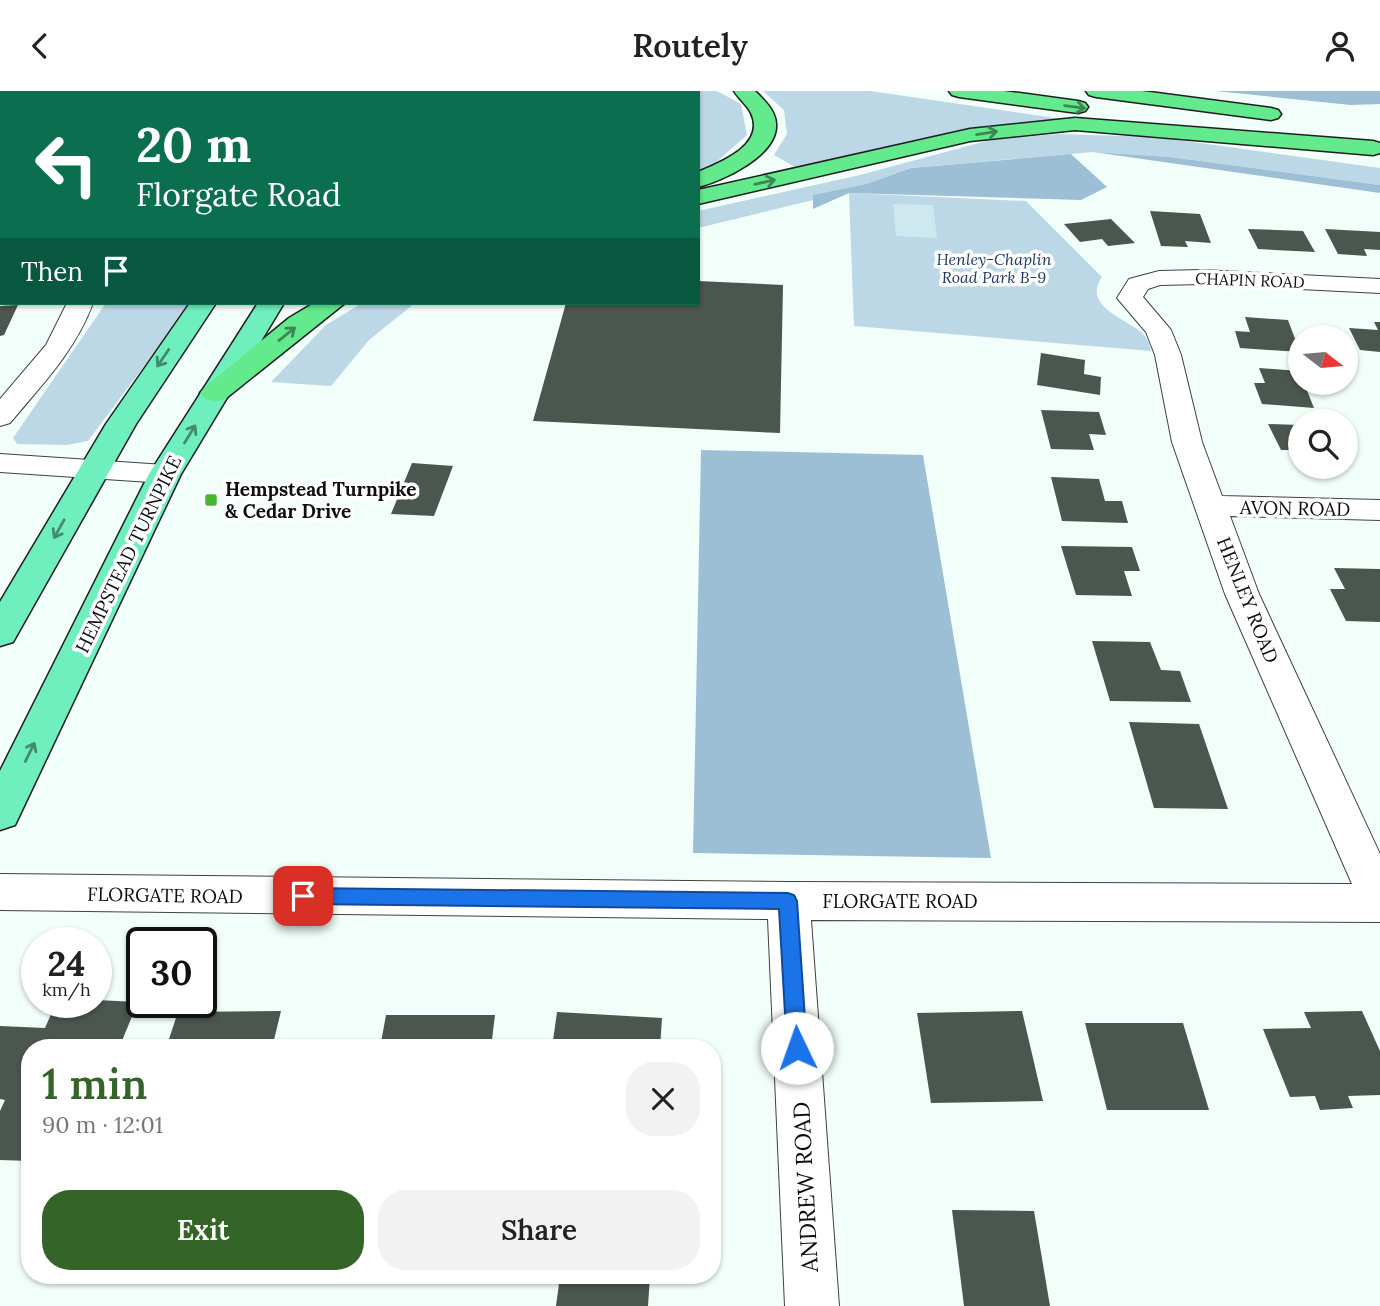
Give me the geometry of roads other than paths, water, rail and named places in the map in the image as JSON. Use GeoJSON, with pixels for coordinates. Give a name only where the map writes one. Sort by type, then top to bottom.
{"type":"FeatureCollection","features":[{"type":"Feature","properties":{"kind":"highway"},"geometry":{"type":"LineString","coordinates":[[700,179],[730,167],[753,151],[765,133],[767,121],[756,102],[744,91]]}},
{"type":"Feature","properties":{"kind":"highway"},"geometry":{"type":"LineString","coordinates":[[959,91],[1378,142]]}},
{"type":"Feature","properties":{"kind":"highway"},"geometry":{"type":"LineString","coordinates":[[1096,91],[1292,116],[1150,91]]}},
{"type":"Feature","properties":{"kind":"highway"},"geometry":{"type":"LineString","coordinates":[[700,197],[970,135],[1023,128],[1075,124],[1378,142]]}},
{"type":"Feature","properties":{"kind":"highway"},"geometry":{"type":"LineString","coordinates":[[1358,126],[1378,142]]}},
{"type":"Feature","properties":{"kind":"highway"},"geometry":{"type":"LineString","coordinates":[[215,393],[299,324],[329,305]]}},
{"type":"Feature","properties":{"kind":"main road"},"geometry":{"type":"LineString","coordinates":[[0,633],[93,469],[141,391],[202,305]]}},
{"type":"Feature","properties":{"kind":"main road","name":"HEMPSTEAD TURNPIKE"},"geometry":{"type":"LineString","coordinates":[[0,813],[165,474],[270,305]]}},
{"type":"Feature","properties":{"kind":"street","name":"CHAPIN ROAD"},"geometry":{"type":"LineString","coordinates":[[1130,298],[1138,284],[1159,278],[1202,277],[1380,286]]}},
{"type":"Feature","properties":{"kind":"street","name":"HENLEY ROAD"},"geometry":{"type":"LineString","coordinates":[[1130,298],[1158,330],[1168,355],[1186,442],[1242,594],[1380,901]]}},
{"type":"Feature","properties":{"kind":"street"},"geometry":{"type":"LineString","coordinates":[[0,417],[62,342],[75,321],[79,305]]}},
{"type":"Feature","properties":{"kind":"street"},"geometry":{"type":"LineString","coordinates":[[0,463],[165,474]]}},
{"type":"Feature","properties":{"kind":"street","name":"AVON ROAD"},"geometry":{"type":"LineString","coordinates":[[1210,506],[1380,510]]}},
{"type":"Feature","properties":{"kind":"street","name":"FLORGATE ROAD"},"geometry":{"type":"LineString","coordinates":[[0,892],[788,901],[1380,901]]}},
{"type":"Feature","properties":{"kind":"street","name":"ANDREW ROAD"},"geometry":{"type":"LineString","coordinates":[[788,901],[812,1306]]}},
{"type":"Feature","properties":{"kind":"place","name":"Hempstead Turnpike & Cedar Drive"},"geometry":{"type":"Point","coordinates":[211,500]}},
{"type":"Feature","properties":{"kind":"park label","name":"Henley-Chaplin Road Park B-9"},"geometry":{"type":"Point","coordinates":[994,268]}}]}
